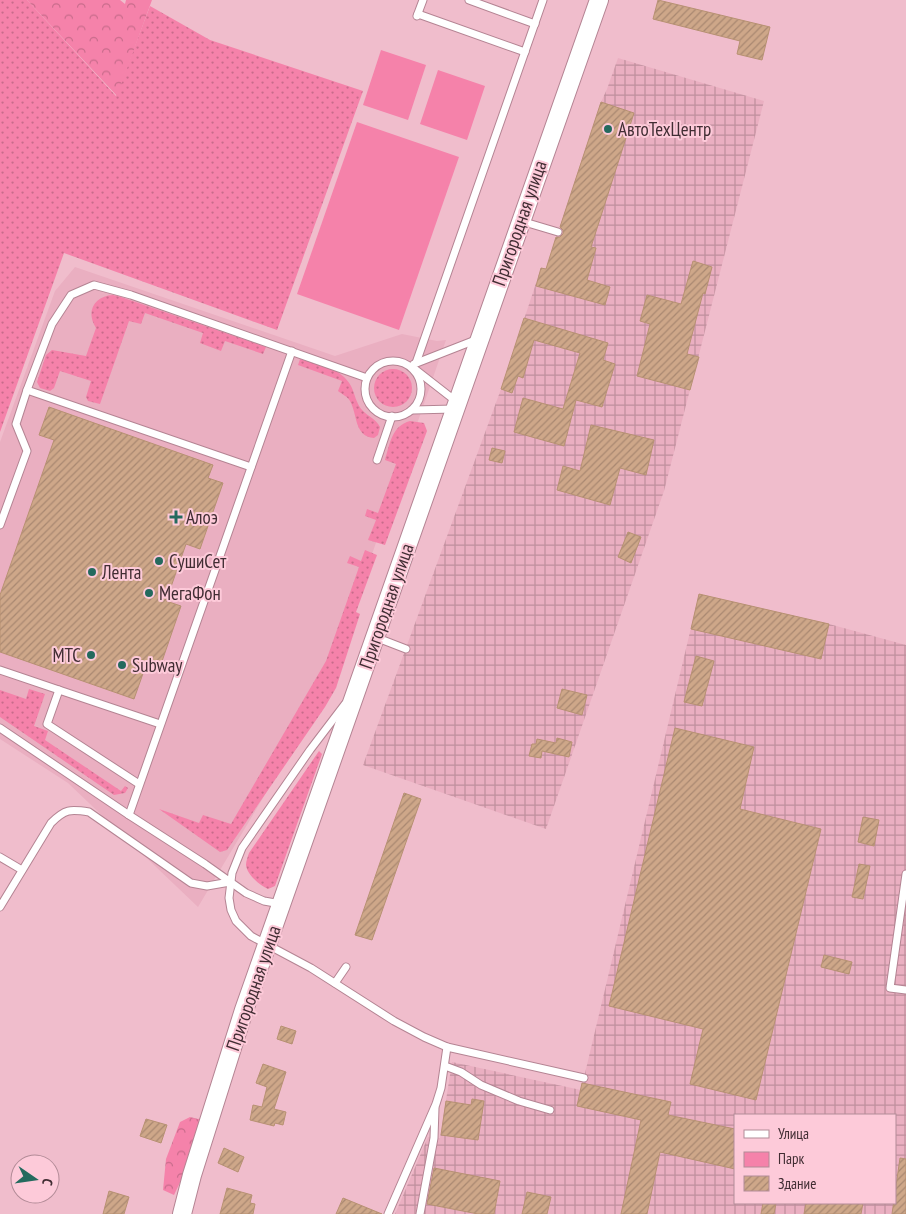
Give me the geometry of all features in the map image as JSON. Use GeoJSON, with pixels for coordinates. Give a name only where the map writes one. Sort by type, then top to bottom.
{"type":"FeatureCollection","features":[{"type":"Feature","properties":{"kind":"street","name":"Пригородная улица"},"geometry":{"type":"LineString","coordinates":[[182,1214],[194,1166],[244,1010],[268,946],[478,339],[599,0]]}},
{"type":"Feature","properties":{"kind":"lane"},"geometry":{"type":"LineString","coordinates":[[423,0],[417,15],[525,52]]}},
{"type":"Feature","properties":{"kind":"lane"},"geometry":{"type":"LineString","coordinates":[[469,0],[535,24]]}},
{"type":"Feature","properties":{"kind":"lane"},"geometry":{"type":"LineString","coordinates":[[413,410],[421,397],[420,380],[413,364],[543,0]]}},
{"type":"Feature","properties":{"kind":"lane"},"geometry":{"type":"LineString","coordinates":[[520,221],[558,232]]}},
{"type":"Feature","properties":{"kind":"lane"},"geometry":{"type":"LineString","coordinates":[[0,525],[27,451],[16,424],[52,324],[71,295],[94,284],[131,295],[366,378]]}},
{"type":"Feature","properties":{"kind":"lane"},"geometry":{"type":"LineString","coordinates":[[413,364],[478,339]]}},
{"type":"Feature","properties":{"kind":"lane"},"geometry":{"type":"LineString","coordinates":[[129,815],[292,351]]}},
{"type":"Feature","properties":{"kind":"lane"},"geometry":{"type":"LineString","coordinates":[[394,360],[413,364],[456,405],[413,410],[399,417],[384,416],[371,408],[365,393],[366,378],[377,364],[394,360]]}},
{"type":"Feature","properties":{"kind":"lane"},"geometry":{"type":"LineString","coordinates":[[27,390],[251,467]]}},
{"type":"Feature","properties":{"kind":"lane"},"geometry":{"type":"LineString","coordinates":[[377,460],[392,416]]}},
{"type":"Feature","properties":{"kind":"lane"},"geometry":{"type":"LineString","coordinates":[[375,637],[406,649]]}},
{"type":"Feature","properties":{"kind":"lane"},"geometry":{"type":"LineString","coordinates":[[0,670],[160,724]]}},
{"type":"Feature","properties":{"kind":"lane"},"geometry":{"type":"LineString","coordinates":[[357,688],[310,750],[242,848],[236,860],[230,882],[229,898],[231,910],[236,921],[251,936],[311,968],[424,1037],[447,1047],[584,1078]]}},
{"type":"Feature","properties":{"kind":"lane"},"geometry":{"type":"LineString","coordinates":[[59,690],[47,724],[139,784]]}},
{"type":"Feature","properties":{"kind":"lane"},"geometry":{"type":"LineString","coordinates":[[0,728],[129,815],[206,864],[246,893],[264,901],[282,904]]}},
{"type":"Feature","properties":{"kind":"lane"},"geometry":{"type":"LineString","coordinates":[[0,907],[51,823],[61,813],[72,809],[89,812],[191,883],[207,886],[230,882]]}},
{"type":"Feature","properties":{"kind":"lane"},"geometry":{"type":"LineString","coordinates":[[0,857],[22,870]]}},
{"type":"Feature","properties":{"kind":"lane"},"geometry":{"type":"LineString","coordinates":[[906,874],[890,988],[906,990]]}},
{"type":"Feature","properties":{"kind":"lane"},"geometry":{"type":"LineString","coordinates":[[335,983],[346,967]]}},
{"type":"Feature","properties":{"kind":"lane"},"geometry":{"type":"LineString","coordinates":[[388,1214],[436,1104],[441,1088],[447,1047]]}},
{"type":"Feature","properties":{"kind":"lane"},"geometry":{"type":"LineString","coordinates":[[445,1066],[461,1072],[481,1085],[504,1095],[550,1110]]}},
{"type":"Feature","properties":{"kind":"lane"},"geometry":{"type":"LineString","coordinates":[[420,1214],[434,1138],[436,1104]]}},
{"type":"Feature","properties":{"kind":"shaded area"},"geometry":{"type":"Polygon","coordinates":[[[618,58],[764,101],[664,491],[546,829],[363,765],[501,389],[541,268],[546,269],[601,102],[618,58]]]}},
{"type":"Feature","properties":{"kind":"shaded area"},"geometry":{"type":"Polygon","coordinates":[[[75,267],[335,356],[402,334],[437,341],[446,340],[322,699],[198,907],[68,783],[0,739],[0,442],[55,291],[75,267]]]}},
{"type":"Feature","properties":{"kind":"shaded area"},"geometry":{"type":"Polygon","coordinates":[[[699,594],[829,624],[906,645],[906,1214],[395,1214],[428,1137],[440,1138],[452,1062],[581,1090],[699,594]]]}},
{"type":"Feature","properties":{"kind":"green space"},"geometry":{"type":"Polygon","coordinates":[[[0,0],[27,0],[116,96],[150,6],[210,40],[363,91],[277,330],[64,253],[0,432],[0,0]]]}},
{"type":"Feature","properties":{"kind":"green space"},"geometry":{"type":"Polygon","coordinates":[[[27,0],[120,0],[125,4],[126,0],[152,0],[117,96],[27,0]]]}},
{"type":"Feature","properties":{"kind":"green space"},"geometry":{"type":"Polygon","coordinates":[[[381,50],[426,65],[408,120],[363,105],[381,50]]]}},
{"type":"Feature","properties":{"kind":"green space"},"geometry":{"type":"Polygon","coordinates":[[[438,70],[485,86],[467,140],[420,124],[438,70]]]}},
{"type":"Feature","properties":{"kind":"green space"},"geometry":{"type":"Polygon","coordinates":[[[357,122],[459,157],[399,330],[297,294],[357,122]]]}},
{"type":"Feature","properties":{"kind":"green space"},"geometry":{"type":"Polygon","coordinates":[[[113,295],[266,347],[263,354],[225,341],[221,351],[200,343],[203,333],[145,313],[141,324],[129,321],[100,404],[88,401],[86,397],[91,381],[60,371],[54,388],[50,391],[40,388],[37,382],[46,355],[52,350],[86,356],[96,328],[91,316],[92,310],[101,298],[113,295]]]}},
{"type":"Feature","properties":{"kind":"green space"},"geometry":{"type":"Polygon","coordinates":[[[300,359],[321,365],[342,375],[351,386],[361,408],[380,427],[378,435],[374,438],[368,436],[360,429],[350,401],[338,391],[342,381],[298,365],[300,359]]]}},
{"type":"Feature","properties":{"kind":"green space"},"geometry":{"type":"Polygon","coordinates":[[[393,369],[406,375],[412,388],[406,401],[393,407],[380,401],[374,388],[380,375],[393,369]]]}},
{"type":"Feature","properties":{"kind":"green space"},"geometry":{"type":"Polygon","coordinates":[[[410,421],[424,423],[427,431],[385,545],[368,540],[376,520],[365,516],[367,509],[378,513],[396,464],[385,460],[390,442],[395,431],[404,423],[410,421]]]}},
{"type":"Feature","properties":{"kind":"green space"},"geometry":{"type":"Polygon","coordinates":[[[365,550],[377,555],[356,612],[360,614],[336,688],[227,850],[220,852],[159,809],[199,823],[203,815],[231,824],[326,661],[359,567],[347,563],[350,556],[361,561],[365,550]]]}},
{"type":"Feature","properties":{"kind":"green space"},"geometry":{"type":"Polygon","coordinates":[[[29,689],[45,694],[34,726],[48,731],[45,740],[121,791],[125,786],[128,788],[125,793],[114,795],[0,717],[0,690],[26,699],[29,689]]]}},
{"type":"Feature","properties":{"kind":"green space"},"geometry":{"type":"Polygon","coordinates":[[[319,751],[322,754],[275,886],[268,889],[251,876],[247,869],[249,853],[319,751]]]}},
{"type":"Feature","properties":{"kind":"green space"},"geometry":{"type":"Polygon","coordinates":[[[190,1117],[198,1119],[205,1117],[186,1170],[174,1195],[163,1190],[166,1159],[180,1122],[190,1117]]]}},
{"type":"Feature","properties":{"kind":"building"},"geometry":{"type":"Polygon","coordinates":[[[658,0],[770,27],[762,60],[737,54],[740,41],[653,19],[658,0]]]}},
{"type":"Feature","properties":{"kind":"building"},"geometry":{"type":"Polygon","coordinates":[[[601,102],[634,113],[591,247],[596,248],[587,280],[610,287],[605,305],[536,286],[541,268],[546,269],[556,237],[560,237],[563,234],[563,230],[560,227],[601,102]]]}},
{"type":"Feature","properties":{"kind":"building"},"geometry":{"type":"Polygon","coordinates":[[[693,261],[712,267],[687,354],[699,357],[690,390],[637,376],[650,324],[640,321],[647,295],[681,304],[693,261]]]}},
{"type":"Feature","properties":{"kind":"building"},"geometry":{"type":"Polygon","coordinates":[[[524,318],[608,343],[603,360],[615,364],[602,407],[576,400],[564,446],[514,432],[523,398],[563,409],[580,353],[534,340],[523,378],[518,376],[512,393],[501,389],[524,318]]]}},
{"type":"Feature","properties":{"kind":"building","name":"Лента"},"geometry":{"type":"Polygon","coordinates":[[[49,407],[213,465],[208,478],[223,483],[200,549],[186,544],[166,601],[181,606],[159,670],[146,665],[134,699],[0,652],[0,595],[54,440],[39,435],[49,407]]]}},
{"type":"Feature","properties":{"kind":"building"},"geometry":{"type":"Polygon","coordinates":[[[591,425],[654,440],[646,475],[620,468],[610,505],[557,490],[563,466],[580,471],[591,425]]]}},
{"type":"Feature","properties":{"kind":"building"},"geometry":{"type":"Polygon","coordinates":[[[492,448],[505,451],[502,463],[489,460],[492,448]]]}},
{"type":"Feature","properties":{"kind":"building"},"geometry":{"type":"Polygon","coordinates":[[[628,532],[641,537],[631,563],[618,557],[628,532]]]}},
{"type":"Feature","properties":{"kind":"building"},"geometry":{"type":"Polygon","coordinates":[[[699,594],[829,624],[821,659],[691,629],[699,594]]]}},
{"type":"Feature","properties":{"kind":"building"},"geometry":{"type":"Polygon","coordinates":[[[696,656],[714,661],[702,706],[684,702],[696,656]]]}},
{"type":"Feature","properties":{"kind":"building"},"geometry":{"type":"Polygon","coordinates":[[[562,689],[587,695],[582,715],[557,708],[562,689]]]}},
{"type":"Feature","properties":{"kind":"building"},"geometry":{"type":"Polygon","coordinates":[[[675,728],[754,747],[740,809],[821,829],[756,1100],[690,1084],[703,1029],[609,1006],[675,728]]]}},
{"type":"Feature","properties":{"kind":"building"},"geometry":{"type":"Polygon","coordinates":[[[557,738],[572,742],[569,757],[542,751],[541,758],[529,756],[532,744],[536,744],[537,739],[556,743],[557,738]]]}},
{"type":"Feature","properties":{"kind":"building"},"geometry":{"type":"Polygon","coordinates":[[[404,793],[421,799],[372,940],[355,935],[404,793]]]}},
{"type":"Feature","properties":{"kind":"building"},"geometry":{"type":"Polygon","coordinates":[[[863,817],[879,820],[874,846],[858,842],[863,817]]]}},
{"type":"Feature","properties":{"kind":"building"},"geometry":{"type":"Polygon","coordinates":[[[859,864],[870,866],[863,899],[852,897],[859,864]]]}},
{"type":"Feature","properties":{"kind":"building"},"geometry":{"type":"Polygon","coordinates":[[[824,955],[852,962],[849,974],[821,967],[824,955]]]}},
{"type":"Feature","properties":{"kind":"building"},"geometry":{"type":"Polygon","coordinates":[[[281,1026],[296,1031],[292,1044],[277,1039],[281,1026]]]}},
{"type":"Feature","properties":{"kind":"building"},"geometry":{"type":"Polygon","coordinates":[[[263,1064],[286,1072],[274,1109],[286,1112],[283,1125],[275,1123],[274,1126],[250,1120],[253,1105],[262,1107],[267,1087],[256,1083],[263,1064]]]}},
{"type":"Feature","properties":{"kind":"building"},"geometry":{"type":"Polygon","coordinates":[[[582,1083],[671,1102],[668,1115],[734,1129],[734,1169],[660,1152],[647,1214],[621,1214],[641,1120],[577,1106],[582,1083]]]}},
{"type":"Feature","properties":{"kind":"building"},"geometry":{"type":"Polygon","coordinates":[[[472,1099],[484,1101],[478,1140],[441,1135],[446,1101],[471,1105],[472,1099]]]}},
{"type":"Feature","properties":{"kind":"building"},"geometry":{"type":"Polygon","coordinates":[[[146,1119],[167,1125],[161,1143],[140,1136],[146,1119]]]}},
{"type":"Feature","properties":{"kind":"building"},"geometry":{"type":"Polygon","coordinates":[[[224,1148],[244,1157],[238,1172],[218,1163],[224,1148]]]}},
{"type":"Feature","properties":{"kind":"building"},"geometry":{"type":"Polygon","coordinates":[[[900,1158],[906,1159],[906,1214],[892,1214],[893,1204],[896,1204],[896,1186],[900,1158]]]}},
{"type":"Feature","properties":{"kind":"building"},"geometry":{"type":"Polygon","coordinates":[[[434,1168],[500,1181],[494,1214],[478,1214],[427,1204],[434,1168]]]}},
{"type":"Feature","properties":{"kind":"building"},"geometry":{"type":"Polygon","coordinates":[[[227,1188],[252,1195],[250,1203],[255,1204],[253,1214],[220,1214],[227,1188]]]}},
{"type":"Feature","properties":{"kind":"building"},"geometry":{"type":"Polygon","coordinates":[[[109,1191],[129,1197],[124,1214],[103,1214],[109,1191]]]}},
{"type":"Feature","properties":{"kind":"building"},"geometry":{"type":"Polygon","coordinates":[[[527,1192],[551,1197],[547,1214],[522,1214],[527,1192]]]}},
{"type":"Feature","properties":{"kind":"building"},"geometry":{"type":"Polygon","coordinates":[[[343,1198],[382,1214],[336,1214],[343,1198]]]}},
{"type":"Feature","properties":{"kind":"building"},"geometry":{"type":"Polygon","coordinates":[[[763,1204],[776,1204],[774,1214],[761,1214],[763,1204]]]}},
{"type":"Feature","properties":{"kind":"building"},"geometry":{"type":"Polygon","coordinates":[[[806,1204],[863,1204],[861,1214],[804,1214],[806,1204]]]}},
{"type":"Feature","properties":{"kind":"place","name":"АвтоТехЦентр"},"geometry":{"type":"Point","coordinates":[608,129]}},
{"type":"Feature","properties":{"kind":"place","name":"Алоэ"},"geometry":{"type":"Point","coordinates":[176,517]}},
{"type":"Feature","properties":{"kind":"place","name":"СушиСет"},"geometry":{"type":"Point","coordinates":[159,561]}},
{"type":"Feature","properties":{"kind":"place","name":"Лента"},"geometry":{"type":"Point","coordinates":[92,572]}},
{"type":"Feature","properties":{"kind":"place","name":"МегаФон"},"geometry":{"type":"Point","coordinates":[149,593]}},
{"type":"Feature","properties":{"kind":"place","name":"МТС"},"geometry":{"type":"Point","coordinates":[91,655]}},
{"type":"Feature","properties":{"kind":"place","name":"Subway"},"geometry":{"type":"Point","coordinates":[122,665]}}]}
